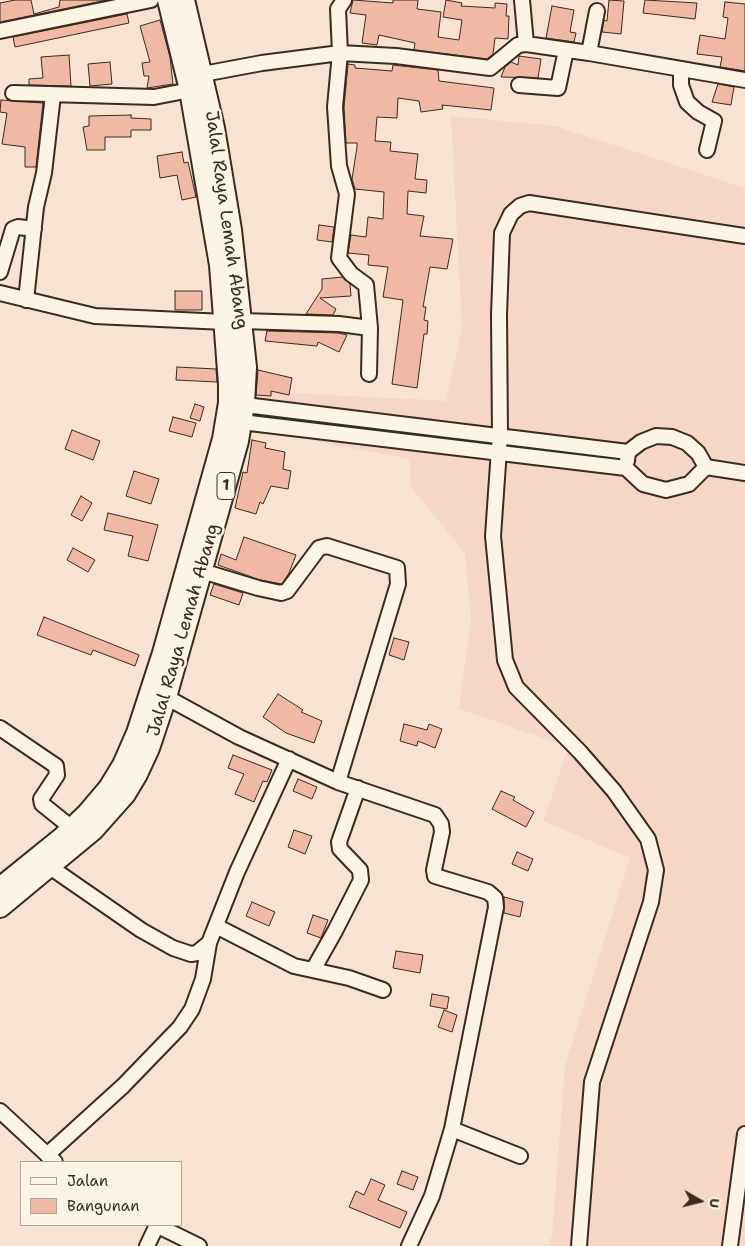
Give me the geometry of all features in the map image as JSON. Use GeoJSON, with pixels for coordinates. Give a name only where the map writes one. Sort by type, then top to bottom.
{"type":"FeatureCollection","features":[{"type":"Feature","properties":{"kind":"highway","name":"Jalal Raya Lemah Abang"},"geometry":{"type":"LineString","coordinates":[[168,0],[196,82]]}},
{"type":"Feature","properties":{"kind":"highway","name":"Jalal Raya Lemah Abang"},"geometry":{"type":"LineString","coordinates":[[0,907],[50,868],[93,830],[125,794],[149,748],[166,697],[202,571],[235,413],[233,321],[220,265],[209,194],[184,0]]}},
{"type":"Feature","properties":{"kind":"highway","name":"Jalal Raya Lemah Abang"},"geometry":{"type":"LineString","coordinates":[[0,888],[72,828],[108,788],[124,764],[137,733],[163,653],[216,469],[235,413]]}},
{"type":"Feature","properties":{"kind":"street"},"geometry":{"type":"LineString","coordinates":[[0,31],[151,0]]}},
{"type":"Feature","properties":{"kind":"street"},"geometry":{"type":"LineString","coordinates":[[344,0],[338,9],[340,53],[335,107],[339,166],[347,194],[339,258],[351,274],[366,285],[370,328],[369,374]]}},
{"type":"Feature","properties":{"kind":"street"},"geometry":{"type":"LineString","coordinates":[[522,0],[526,44]]}},
{"type":"Feature","properties":{"kind":"street"},"geometry":{"type":"LineString","coordinates":[[589,53],[597,11]]}},
{"type":"Feature","properties":{"kind":"street"},"geometry":{"type":"LineString","coordinates":[[14,93],[154,97],[196,82],[280,60],[340,53],[396,56],[490,68],[518,45],[526,44],[589,53],[681,71],[745,80]]}},
{"type":"Feature","properties":{"kind":"street"},"geometry":{"type":"LineString","coordinates":[[519,85],[558,88],[566,50]]}},
{"type":"Feature","properties":{"kind":"street"},"geometry":{"type":"LineString","coordinates":[[681,71],[681,85],[687,102],[698,112],[714,121],[707,150]]}},
{"type":"Feature","properties":{"kind":"street"},"geometry":{"type":"LineString","coordinates":[[26,300],[53,95]]}},
{"type":"Feature","properties":{"kind":"street"},"geometry":{"type":"LineString","coordinates":[[579,1246],[592,1082],[651,902],[656,870],[648,839],[614,791],[580,752],[516,687],[505,660],[493,536],[500,436],[499,315],[502,233],[511,214],[520,206],[529,203],[745,236]]}},
{"type":"Feature","properties":{"kind":"street"},"geometry":{"type":"LineString","coordinates":[[0,272],[13,229],[18,227],[34,229]]}},
{"type":"Feature","properties":{"kind":"street"},"geometry":{"type":"LineString","coordinates":[[0,294],[94,316],[339,324],[370,328]]}},
{"type":"Feature","properties":{"kind":"street"},"geometry":{"type":"LineString","coordinates":[[235,413],[500,436],[628,452],[641,442],[656,436],[672,437],[687,442],[698,453],[706,467]]}},
{"type":"Feature","properties":{"kind":"street"},"geometry":{"type":"LineString","coordinates":[[235,413],[498,452],[626,468],[643,484],[666,490],[689,484],[706,467]]}},
{"type":"Feature","properties":{"kind":"street"},"geometry":{"type":"LineString","coordinates":[[626,468],[628,452]]}},
{"type":"Feature","properties":{"kind":"street"},"geometry":{"type":"LineString","coordinates":[[706,467],[745,473]]}},
{"type":"Feature","properties":{"kind":"street"},"geometry":{"type":"LineString","coordinates":[[202,571],[258,588],[282,593],[287,591],[319,548],[327,546],[397,568],[398,584],[338,782]]}},
{"type":"Feature","properties":{"kind":"street"},"geometry":{"type":"LineString","coordinates":[[166,697],[240,737],[338,782],[435,815],[441,824],[442,832],[435,876],[488,892],[497,902],[452,1129],[432,1196],[409,1246]]}},
{"type":"Feature","properties":{"kind":"street"},"geometry":{"type":"LineString","coordinates":[[0,728],[56,766],[57,775],[41,799],[42,804],[72,828]]}},
{"type":"Feature","properties":{"kind":"street"},"geometry":{"type":"LineString","coordinates":[[0,1111],[51,1158],[180,1028],[192,1009],[203,979],[209,943],[237,872],[289,759]]}},
{"type":"Feature","properties":{"kind":"street"},"geometry":{"type":"LineString","coordinates":[[313,970],[361,880],[360,870],[340,849],[339,842],[358,788]]}},
{"type":"Feature","properties":{"kind":"street"},"geometry":{"type":"LineString","coordinates":[[50,868],[134,925],[173,948],[195,953],[209,943]]}},
{"type":"Feature","properties":{"kind":"street"},"geometry":{"type":"LineString","coordinates":[[216,926],[294,966],[383,990]]}},
{"type":"Feature","properties":{"kind":"street"},"geometry":{"type":"LineString","coordinates":[[452,1129],[520,1156]]}},
{"type":"Feature","properties":{"kind":"street"},"geometry":{"type":"LineString","coordinates":[[730,1246],[745,1134]]}},
{"type":"Feature","properties":{"kind":"street"},"geometry":{"type":"LineString","coordinates":[[147,1246],[157,1226]]}},
{"type":"Feature","properties":{"kind":"street"},"geometry":{"type":"LineString","coordinates":[[159,1226],[199,1246]]}},
{"type":"Feature","properties":{"kind":"shaded area"},"geometry":{"type":"Polygon","coordinates":[[[451,116],[555,126],[745,188],[745,1246],[546,1246],[552,1236],[565,1066],[630,858],[543,821],[569,747],[459,709],[471,619],[465,553],[410,486],[410,459],[246,428],[252,391],[446,401],[462,328],[451,116]]]}},
{"type":"Feature","properties":{"kind":"building"},"geometry":{"type":"Polygon","coordinates":[[[15,0],[31,0],[34,14],[59,7],[60,0],[107,0],[0,22],[0,3],[15,0]]]}},
{"type":"Feature","properties":{"kind":"building"},"geometry":{"type":"Polygon","coordinates":[[[353,0],[393,3],[393,0],[418,0],[417,9],[441,12],[438,37],[459,40],[462,20],[443,17],[446,0],[462,3],[461,6],[495,8],[495,3],[507,4],[506,16],[509,16],[508,39],[495,38],[493,54],[487,59],[414,50],[415,43],[379,35],[377,45],[362,43],[366,15],[350,13],[353,0]]]}},
{"type":"Feature","properties":{"kind":"building"},"geometry":{"type":"Polygon","coordinates":[[[609,0],[624,1],[621,34],[602,32],[604,20],[607,21],[609,0]]]}},
{"type":"Feature","properties":{"kind":"building"},"geometry":{"type":"Polygon","coordinates":[[[645,0],[697,3],[695,19],[643,13],[645,0]]]}},
{"type":"Feature","properties":{"kind":"building"},"geometry":{"type":"Polygon","coordinates":[[[725,2],[745,4],[745,71],[720,67],[722,57],[697,54],[700,35],[725,39],[728,18],[723,17],[725,2]]]}},
{"type":"Feature","properties":{"kind":"building"},"geometry":{"type":"Polygon","coordinates":[[[552,6],[574,10],[570,32],[576,33],[574,42],[546,38],[552,6]]]}},
{"type":"Feature","properties":{"kind":"building"},"geometry":{"type":"Polygon","coordinates":[[[127,14],[129,23],[15,47],[13,37],[127,14]]]}},
{"type":"Feature","properties":{"kind":"building"},"geometry":{"type":"Polygon","coordinates":[[[160,20],[170,57],[173,84],[147,88],[149,76],[144,76],[142,63],[150,62],[140,26],[160,20]]]}},
{"type":"Feature","properties":{"kind":"building"},"geometry":{"type":"Polygon","coordinates":[[[69,55],[71,86],[29,85],[29,79],[43,78],[41,57],[69,55]]]}},
{"type":"Feature","properties":{"kind":"building"},"geometry":{"type":"Polygon","coordinates":[[[519,56],[541,59],[538,78],[501,77],[505,67],[511,62],[518,65],[519,56]]]}},
{"type":"Feature","properties":{"kind":"building"},"geometry":{"type":"Polygon","coordinates":[[[110,62],[112,84],[90,86],[88,64],[110,62]]]}},
{"type":"Feature","properties":{"kind":"building"},"geometry":{"type":"Polygon","coordinates":[[[348,64],[355,65],[355,68],[392,71],[393,65],[438,70],[439,81],[494,88],[491,110],[442,105],[443,109],[421,112],[419,101],[398,98],[397,118],[377,117],[375,141],[391,142],[390,151],[418,154],[415,179],[427,180],[426,193],[408,191],[407,214],[424,216],[420,236],[453,239],[447,269],[430,267],[423,307],[426,307],[424,320],[428,321],[427,334],[424,334],[417,388],[392,384],[403,300],[383,297],[388,267],[368,265],[369,255],[348,253],[351,235],[366,237],[368,217],[383,219],[384,192],[355,189],[352,179],[357,143],[346,143],[344,107],[348,64]]]}},
{"type":"Feature","properties":{"kind":"building"},"geometry":{"type":"Polygon","coordinates":[[[718,84],[734,87],[731,105],[712,102],[718,84]]]}},
{"type":"Feature","properties":{"kind":"building"},"geometry":{"type":"Polygon","coordinates":[[[1,100],[43,103],[36,167],[25,167],[25,147],[2,144],[7,113],[0,112],[1,100]]]}},
{"type":"Feature","properties":{"kind":"building"},"geometry":{"type":"Polygon","coordinates":[[[131,115],[131,118],[151,119],[151,130],[131,130],[131,137],[105,137],[105,150],[87,150],[83,127],[89,126],[89,116],[131,115]]]}},
{"type":"Feature","properties":{"kind":"building"},"geometry":{"type":"Polygon","coordinates":[[[182,152],[184,163],[188,162],[196,197],[182,200],[177,175],[160,178],[157,156],[182,152]]]}},
{"type":"Feature","properties":{"kind":"building"},"geometry":{"type":"Polygon","coordinates":[[[319,225],[334,227],[332,242],[317,240],[319,225]]]}},
{"type":"Feature","properties":{"kind":"building"},"geometry":{"type":"Polygon","coordinates":[[[343,277],[350,284],[351,296],[320,298],[336,309],[333,315],[306,314],[322,289],[322,279],[343,277]]]}},
{"type":"Feature","properties":{"kind":"building"},"geometry":{"type":"Polygon","coordinates":[[[175,291],[202,291],[202,310],[175,310],[175,291]]]}},
{"type":"Feature","properties":{"kind":"building"},"geometry":{"type":"Polygon","coordinates":[[[267,331],[338,333],[347,335],[339,352],[318,342],[317,346],[265,341],[267,331]]]}},
{"type":"Feature","properties":{"kind":"building"},"geometry":{"type":"Polygon","coordinates":[[[177,367],[216,369],[217,382],[176,380],[177,367]]]}},
{"type":"Feature","properties":{"kind":"building"},"geometry":{"type":"Polygon","coordinates":[[[258,370],[292,378],[289,395],[271,391],[271,396],[256,395],[258,370]]]}},
{"type":"Feature","properties":{"kind":"building"},"geometry":{"type":"Polygon","coordinates":[[[195,404],[204,407],[200,421],[190,418],[195,404]]]}},
{"type":"Feature","properties":{"kind":"building"},"geometry":{"type":"Polygon","coordinates":[[[173,417],[196,423],[192,437],[169,431],[173,417]]]}},
{"type":"Feature","properties":{"kind":"building"},"geometry":{"type":"Polygon","coordinates":[[[72,430],[100,441],[93,460],[65,449],[72,430]]]}},
{"type":"Feature","properties":{"kind":"building"},"geometry":{"type":"Polygon","coordinates":[[[252,440],[266,443],[265,448],[285,452],[283,469],[291,471],[288,489],[271,486],[263,504],[260,502],[256,514],[235,508],[243,472],[247,473],[252,440]]]}},
{"type":"Feature","properties":{"kind":"building"},"geometry":{"type":"Polygon","coordinates":[[[134,471],[159,479],[151,504],[126,496],[134,471]]]}},
{"type":"Feature","properties":{"kind":"building"},"geometry":{"type":"Polygon","coordinates":[[[81,496],[92,503],[82,521],[71,515],[81,496]]]}},
{"type":"Feature","properties":{"kind":"building"},"geometry":{"type":"Polygon","coordinates":[[[108,513],[158,525],[148,561],[128,556],[133,536],[104,530],[108,513]]]}},
{"type":"Feature","properties":{"kind":"building"},"geometry":{"type":"Polygon","coordinates":[[[244,537],[296,555],[289,573],[282,584],[260,580],[218,565],[221,554],[236,560],[244,537]]]}},
{"type":"Feature","properties":{"kind":"building"},"geometry":{"type":"Polygon","coordinates":[[[73,548],[95,560],[88,572],[67,560],[73,548]]]}},
{"type":"Feature","properties":{"kind":"building"},"geometry":{"type":"Polygon","coordinates":[[[214,584],[243,593],[239,605],[210,595],[214,584]]]}},
{"type":"Feature","properties":{"kind":"building"},"geometry":{"type":"Polygon","coordinates":[[[44,617],[139,655],[135,666],[93,650],[91,655],[37,635],[44,617]]]}},
{"type":"Feature","properties":{"kind":"building"},"geometry":{"type":"Polygon","coordinates":[[[394,638],[409,642],[404,660],[389,655],[394,638]]]}},
{"type":"Feature","properties":{"kind":"building"},"geometry":{"type":"Polygon","coordinates":[[[278,694],[303,710],[301,712],[322,721],[314,743],[286,733],[263,717],[278,694]]]}},
{"type":"Feature","properties":{"kind":"building"},"geometry":{"type":"Polygon","coordinates":[[[404,724],[427,730],[429,724],[442,729],[435,748],[418,741],[417,746],[400,741],[404,724]]]}},
{"type":"Feature","properties":{"kind":"building"},"geometry":{"type":"Polygon","coordinates":[[[233,755],[272,770],[267,782],[263,781],[254,802],[235,794],[244,774],[228,768],[233,755]]]}},
{"type":"Feature","properties":{"kind":"building"},"geometry":{"type":"Polygon","coordinates":[[[298,779],[317,787],[312,799],[293,791],[298,779]]]}},
{"type":"Feature","properties":{"kind":"building"},"geometry":{"type":"Polygon","coordinates":[[[501,791],[515,797],[513,800],[534,812],[526,827],[492,809],[501,791]]]}},
{"type":"Feature","properties":{"kind":"building"},"geometry":{"type":"Polygon","coordinates":[[[294,830],[312,836],[305,854],[288,847],[294,830]]]}},
{"type":"Feature","properties":{"kind":"building"},"geometry":{"type":"Polygon","coordinates":[[[517,852],[533,859],[528,871],[512,864],[517,852]]]}},
{"type":"Feature","properties":{"kind":"building"},"geometry":{"type":"Polygon","coordinates":[[[504,897],[523,902],[520,917],[504,913],[504,897]]]}},
{"type":"Feature","properties":{"kind":"building"},"geometry":{"type":"Polygon","coordinates":[[[252,902],[275,912],[269,926],[246,916],[252,902]]]}},
{"type":"Feature","properties":{"kind":"building"},"geometry":{"type":"Polygon","coordinates":[[[313,915],[328,920],[321,938],[307,933],[313,915]]]}},
{"type":"Feature","properties":{"kind":"building"},"geometry":{"type":"Polygon","coordinates":[[[396,951],[423,955],[420,973],[393,968],[396,951]]]}},
{"type":"Feature","properties":{"kind":"building"},"geometry":{"type":"Polygon","coordinates":[[[432,994],[449,997],[447,1009],[430,1006],[432,994]]]}},
{"type":"Feature","properties":{"kind":"building"},"geometry":{"type":"Polygon","coordinates":[[[444,1010],[457,1015],[452,1032],[438,1027],[444,1010]]]}},
{"type":"Feature","properties":{"kind":"building"},"geometry":{"type":"Polygon","coordinates":[[[402,1171],[418,1177],[413,1190],[397,1184],[402,1171]]]}},
{"type":"Feature","properties":{"kind":"building"},"geometry":{"type":"Polygon","coordinates":[[[371,1179],[385,1185],[378,1200],[407,1212],[400,1228],[349,1207],[356,1191],[364,1195],[371,1179]]]}}]}
